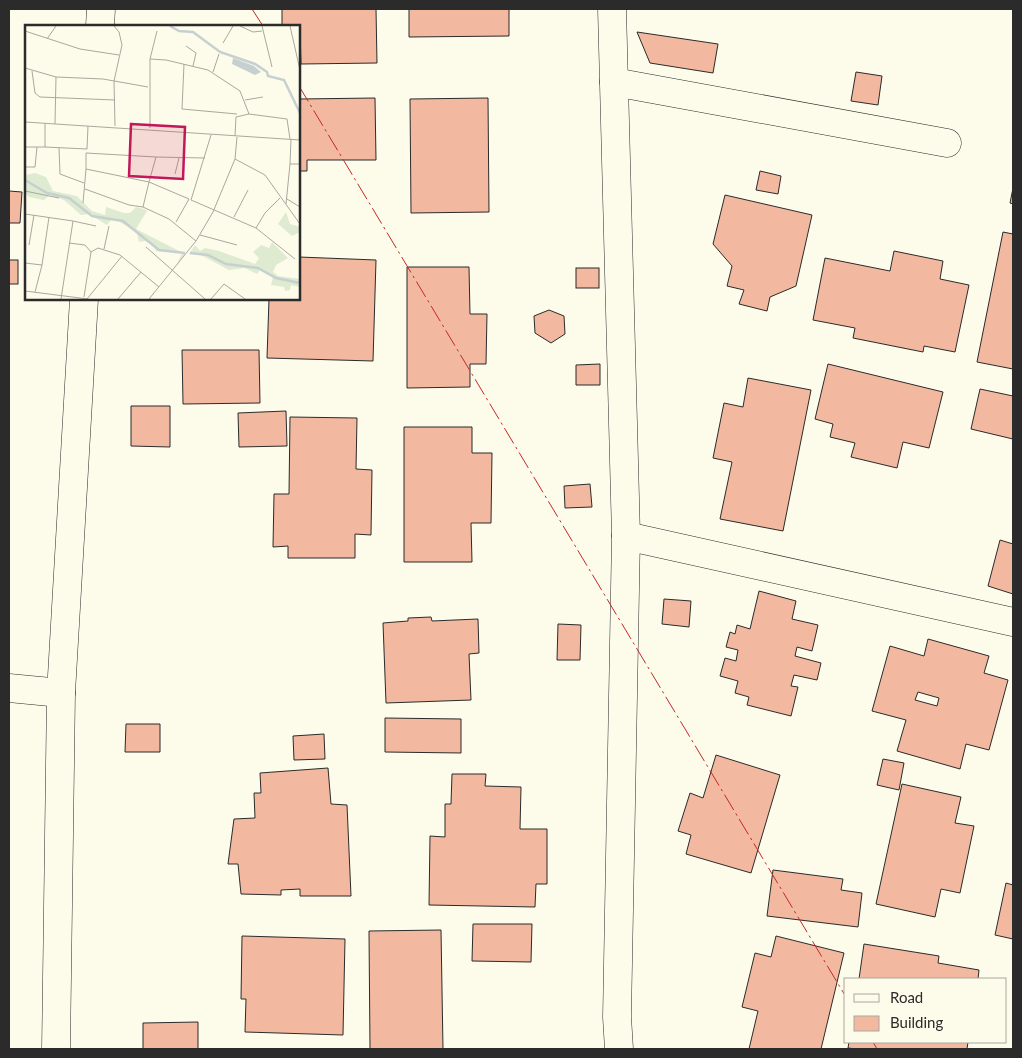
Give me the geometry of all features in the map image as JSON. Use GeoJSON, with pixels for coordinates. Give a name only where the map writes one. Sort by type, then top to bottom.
{"type":"FeatureCollection","features":[{"type":"Feature","properties":{"kind":"street"},"geometry":{"type":"LineString","coordinates":[[100,25],[101,9]]}},
{"type":"Feature","properties":{"kind":"street"},"geometry":{"type":"LineString","coordinates":[[612,9],[626,536],[617,1007],[619,1049]]}},
{"type":"Feature","properties":{"kind":"street"},"geometry":{"type":"LineString","coordinates":[[614,82],[947,142]]}},
{"type":"Feature","properties":{"kind":"street"},"geometry":{"type":"LineString","coordinates":[[56,1049],[61,693],[84,300]]}},
{"type":"Feature","properties":{"kind":"street"},"geometry":{"type":"LineString","coordinates":[[626,536],[1013,622]]}},
{"type":"Feature","properties":{"kind":"street"},"geometry":{"type":"LineString","coordinates":[[9,688],[61,693]]}},
{"type":"Feature","properties":{"kind":"building"},"geometry":{"type":"Polygon","coordinates":[[[282,9],[376,9],[377,63],[301,64],[300,25],[282,25],[282,9]]]}},
{"type":"Feature","properties":{"kind":"building"},"geometry":{"type":"Polygon","coordinates":[[[409,9],[509,9],[509,36],[409,37],[409,9]]]}},
{"type":"Feature","properties":{"kind":"building"},"geometry":{"type":"Polygon","coordinates":[[[637,32],[718,44],[713,73],[650,63],[637,32]]]}},
{"type":"Feature","properties":{"kind":"building"},"geometry":{"type":"Polygon","coordinates":[[[856,72],[882,76],[878,105],[851,101],[856,72]]]}},
{"type":"Feature","properties":{"kind":"building"},"geometry":{"type":"Polygon","coordinates":[[[375,98],[376,160],[307,160],[307,171],[300,171],[300,99],[375,98]]]}},
{"type":"Feature","properties":{"kind":"building"},"geometry":{"type":"Polygon","coordinates":[[[488,98],[489,212],[411,213],[410,99],[488,98]]]}},
{"type":"Feature","properties":{"kind":"building"},"geometry":{"type":"Polygon","coordinates":[[[760,171],[781,176],[778,194],[756,190],[760,171]]]}},
{"type":"Feature","properties":{"kind":"building"},"geometry":{"type":"Polygon","coordinates":[[[1013,188],[1013,204],[1010,203],[1013,188]]]}},
{"type":"Feature","properties":{"kind":"building"},"geometry":{"type":"Polygon","coordinates":[[[9,191],[22,192],[20,223],[9,223],[9,191]]]}},
{"type":"Feature","properties":{"kind":"building"},"geometry":{"type":"Polygon","coordinates":[[[725,195],[812,215],[796,286],[770,297],[767,311],[739,304],[744,290],[727,286],[732,266],[713,244],[725,195]]]}},
{"type":"Feature","properties":{"kind":"building"},"geometry":{"type":"Polygon","coordinates":[[[1003,232],[1013,234],[1013,369],[977,362],[1003,232]]]}},
{"type":"Feature","properties":{"kind":"building"},"geometry":{"type":"Polygon","coordinates":[[[894,251],[943,261],[940,279],[969,285],[955,352],[924,346],[923,352],[853,338],[855,328],[813,320],[825,258],[890,271],[894,251]]]}},
{"type":"Feature","properties":{"kind":"building"},"geometry":{"type":"Polygon","coordinates":[[[300,257],[376,260],[373,361],[267,358],[269,300],[300,300],[300,257]]]}},
{"type":"Feature","properties":{"kind":"building"},"geometry":{"type":"Polygon","coordinates":[[[9,260],[18,260],[18,284],[9,284],[9,260]]]}},
{"type":"Feature","properties":{"kind":"building"},"geometry":{"type":"Polygon","coordinates":[[[407,267],[469,267],[470,314],[487,314],[486,364],[470,364],[470,387],[407,388],[407,267]]]}},
{"type":"Feature","properties":{"kind":"building"},"geometry":{"type":"Polygon","coordinates":[[[576,268],[599,268],[599,288],[576,288],[576,268]]]}},
{"type":"Feature","properties":{"kind":"building"},"geometry":{"type":"Polygon","coordinates":[[[549,310],[564,316],[565,334],[551,343],[535,333],[534,316],[549,310]]]}},
{"type":"Feature","properties":{"kind":"building"},"geometry":{"type":"Polygon","coordinates":[[[182,350],[259,350],[260,403],[183,404],[182,350]]]}},
{"type":"Feature","properties":{"kind":"building"},"geometry":{"type":"Polygon","coordinates":[[[600,364],[600,385],[576,385],[576,365],[600,364]]]}},
{"type":"Feature","properties":{"kind":"building"},"geometry":{"type":"Polygon","coordinates":[[[828,364],[943,392],[929,448],[903,442],[897,468],[851,457],[855,443],[830,437],[833,424],[815,419],[828,364]]]}},
{"type":"Feature","properties":{"kind":"building"},"geometry":{"type":"Polygon","coordinates":[[[748,378],[811,390],[783,531],[720,519],[732,462],[713,458],[724,403],[743,407],[748,378]]]}},
{"type":"Feature","properties":{"kind":"building"},"geometry":{"type":"Polygon","coordinates":[[[980,389],[1013,396],[1013,439],[971,429],[980,389]]]}},
{"type":"Feature","properties":{"kind":"building"},"geometry":{"type":"Polygon","coordinates":[[[131,406],[170,406],[170,447],[131,446],[131,406]]]}},
{"type":"Feature","properties":{"kind":"building"},"geometry":{"type":"Polygon","coordinates":[[[286,411],[287,446],[239,447],[238,413],[286,411]]]}},
{"type":"Feature","properties":{"kind":"building"},"geometry":{"type":"Polygon","coordinates":[[[290,417],[357,418],[356,469],[372,470],[371,535],[355,534],[355,558],[288,558],[288,546],[273,547],[274,494],[289,494],[290,417]]]}},
{"type":"Feature","properties":{"kind":"building"},"geometry":{"type":"Polygon","coordinates":[[[404,427],[472,427],[472,453],[492,453],[491,523],[471,523],[472,562],[404,562],[404,427]]]}},
{"type":"Feature","properties":{"kind":"building"},"geometry":{"type":"Polygon","coordinates":[[[590,484],[592,507],[565,508],[564,486],[590,484]]]}},
{"type":"Feature","properties":{"kind":"building"},"geometry":{"type":"Polygon","coordinates":[[[1000,540],[1013,544],[1013,594],[988,586],[1000,540]]]}},
{"type":"Feature","properties":{"kind":"building"},"geometry":{"type":"Polygon","coordinates":[[[759,591],[796,601],[792,619],[818,625],[812,651],[797,647],[795,656],[821,663],[817,680],[794,675],[791,686],[798,687],[791,716],[747,705],[749,697],[735,693],[738,681],[720,676],[725,658],[736,661],[738,650],[726,647],[730,632],[735,634],[737,625],[750,629],[759,591]]]}},
{"type":"Feature","properties":{"kind":"building"},"geometry":{"type":"Polygon","coordinates":[[[664,599],[691,601],[689,627],[662,624],[664,599]]]}},
{"type":"Feature","properties":{"kind":"building"},"geometry":{"type":"Polygon","coordinates":[[[431,617],[432,621],[478,619],[479,653],[469,654],[471,700],[386,703],[383,623],[408,621],[408,618],[431,617]]]}},
{"type":"Feature","properties":{"kind":"building"},"geometry":{"type":"Polygon","coordinates":[[[558,624],[581,625],[580,660],[557,660],[558,624]]]}},
{"type":"Feature","properties":{"kind":"building"},"geometry":{"type":"Polygon","coordinates":[[[928,639],[989,656],[984,673],[1008,680],[989,750],[966,744],[960,769],[897,751],[906,720],[872,711],[890,646],[924,656],[928,639]],[[918,692],[915,700],[937,706],[939,698],[918,692]]]}},
{"type":"Feature","properties":{"kind":"building"},"geometry":{"type":"Polygon","coordinates":[[[385,718],[461,719],[461,753],[385,752],[385,718]]]}},
{"type":"Feature","properties":{"kind":"building"},"geometry":{"type":"Polygon","coordinates":[[[126,724],[160,724],[160,752],[125,752],[126,724]]]}},
{"type":"Feature","properties":{"kind":"building"},"geometry":{"type":"Polygon","coordinates":[[[324,734],[325,759],[294,760],[293,736],[324,734]]]}},
{"type":"Feature","properties":{"kind":"building"},"geometry":{"type":"Polygon","coordinates":[[[716,755],[780,775],[751,873],[686,854],[691,835],[678,831],[690,793],[703,798],[716,755]]]}},
{"type":"Feature","properties":{"kind":"building"},"geometry":{"type":"Polygon","coordinates":[[[883,759],[904,763],[899,790],[877,785],[883,759]]]}},
{"type":"Feature","properties":{"kind":"building"},"geometry":{"type":"Polygon","coordinates":[[[328,768],[331,804],[347,805],[351,896],[300,896],[300,889],[281,890],[281,895],[241,894],[238,864],[228,864],[234,819],[255,818],[254,793],[261,793],[260,773],[328,768]]]}},
{"type":"Feature","properties":{"kind":"building"},"geometry":{"type":"Polygon","coordinates":[[[452,774],[486,774],[485,786],[521,787],[520,829],[547,829],[547,884],[536,884],[535,907],[429,905],[430,836],[445,837],[445,804],[451,804],[452,774]]]}},
{"type":"Feature","properties":{"kind":"building"},"geometry":{"type":"Polygon","coordinates":[[[902,784],[961,797],[955,823],[974,826],[960,893],[941,889],[935,917],[876,904],[902,784]]]}},
{"type":"Feature","properties":{"kind":"building"},"geometry":{"type":"Polygon","coordinates":[[[773,870],[843,879],[841,890],[862,893],[858,927],[767,916],[773,870]]]}},
{"type":"Feature","properties":{"kind":"building"},"geometry":{"type":"Polygon","coordinates":[[[1006,883],[1013,885],[1013,939],[995,935],[1006,883]]]}},
{"type":"Feature","properties":{"kind":"building"},"geometry":{"type":"Polygon","coordinates":[[[473,924],[532,924],[531,962],[472,961],[473,924]]]}},
{"type":"Feature","properties":{"kind":"building"},"geometry":{"type":"Polygon","coordinates":[[[441,930],[443,1049],[370,1049],[369,931],[441,930]]]}},
{"type":"Feature","properties":{"kind":"building"},"geometry":{"type":"Polygon","coordinates":[[[242,936],[345,939],[343,1035],[245,1032],[246,999],[241,999],[242,936]]]}},
{"type":"Feature","properties":{"kind":"building"},"geometry":{"type":"Polygon","coordinates":[[[776,936],[844,953],[821,1049],[749,1049],[758,1011],[742,1007],[755,953],[771,957],[776,936]]]}},
{"type":"Feature","properties":{"kind":"building"},"geometry":{"type":"Polygon","coordinates":[[[864,944],[939,956],[938,963],[979,970],[978,978],[859,978],[864,944]]]}},
{"type":"Feature","properties":{"kind":"building"},"geometry":{"type":"Polygon","coordinates":[[[198,1022],[198,1049],[143,1049],[143,1023],[198,1022]]]}},
{"type":"Feature","properties":{"kind":"building"},"geometry":{"type":"Polygon","coordinates":[[[849,1043],[968,1043],[967,1049],[848,1048],[849,1043]]]}},
{"type":"Feature","properties":{"kind":"power"},"geometry":{"type":"LineString","coordinates":[[252,9],[262,25]]}},
{"type":"Feature","properties":{"kind":"power"},"geometry":{"type":"LineString","coordinates":[[300,88],[844,994]]}},
{"type":"Feature","properties":{"kind":"power"},"geometry":{"type":"LineString","coordinates":[[874,1043],[877,1049]]}}]}
